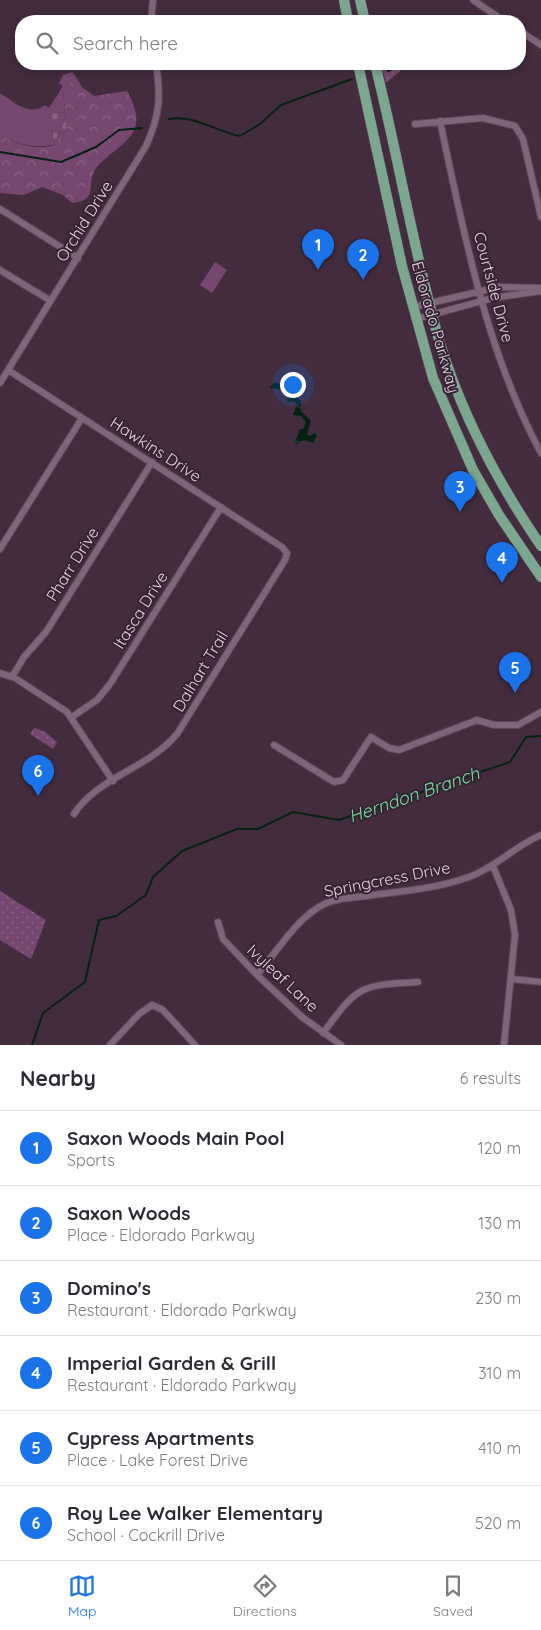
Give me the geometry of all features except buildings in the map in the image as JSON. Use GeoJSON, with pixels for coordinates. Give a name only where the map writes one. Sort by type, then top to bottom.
{"type":"FeatureCollection","features":[{"type":"Feature","properties":{"kind":"main road"},"geometry":{"type":"LineString","coordinates":[[344,0],[347,15]]}},
{"type":"Feature","properties":{"kind":"main road"},"geometry":{"type":"LineString","coordinates":[[360,0],[364,15]]}},
{"type":"Feature","properties":{"kind":"main road","name":"Eldorado Parkway"},"geometry":{"type":"LineString","coordinates":[[359,70],[413,307],[433,378],[463,448],[499,515],[541,577]]}},
{"type":"Feature","properties":{"kind":"main road","name":"Eldorado Parkway"},"geometry":{"type":"LineString","coordinates":[[376,70],[400,170],[420,269],[439,339],[461,399],[500,480],[541,546]]}},
{"type":"Feature","properties":{"kind":"main road"},"geometry":{"type":"LineString","coordinates":[[463,448],[474,445],[479,449],[495,476],[500,480]]}},
{"type":"Feature","properties":{"kind":"street"},"geometry":{"type":"LineString","coordinates":[[152,15],[153,0]]}},
{"type":"Feature","properties":{"kind":"street"},"geometry":{"type":"LineString","coordinates":[[473,0],[495,15]]}},
{"type":"Feature","properties":{"kind":"street"},"geometry":{"type":"LineString","coordinates":[[526,35],[541,45]]}},
{"type":"Feature","properties":{"kind":"street","name":"Orchid Drive"},"geometry":{"type":"LineString","coordinates":[[0,383],[135,167],[153,131],[159,110],[161,92],[157,70]]}},
{"type":"Feature","properties":{"kind":"street"},"geometry":{"type":"LineString","coordinates":[[415,124],[483,118],[515,126],[523,139],[541,217]]}},
{"type":"Feature","properties":{"kind":"street","name":"Courtside Drive"},"geometry":{"type":"LineString","coordinates":[[440,121],[482,301],[504,371],[541,453]]}},
{"type":"Feature","properties":{"kind":"street"},"geometry":{"type":"LineString","coordinates":[[0,209],[78,258]]}},
{"type":"Feature","properties":{"kind":"street"},"geometry":{"type":"LineString","coordinates":[[0,270],[51,302]]}},
{"type":"Feature","properties":{"kind":"street"},"geometry":{"type":"LineString","coordinates":[[413,307],[479,291],[515,286],[541,290]]}},
{"type":"Feature","properties":{"kind":"street"},"geometry":{"type":"LineString","coordinates":[[416,319],[434,316],[482,301],[541,290]]}},
{"type":"Feature","properties":{"kind":"street","name":"Hawkins Drive"},"geometry":{"type":"LineString","coordinates":[[8,370],[282,547],[287,553]]}},
{"type":"Feature","properties":{"kind":"street"},"geometry":{"type":"LineString","coordinates":[[0,549],[82,418]]}},
{"type":"Feature","properties":{"kind":"street","name":"Pharr Drive"},"geometry":{"type":"LineString","coordinates":[[12,677],[24,658],[46,632],[152,462]]}},
{"type":"Feature","properties":{"kind":"street","name":"Itasca Drive"},"geometry":{"type":"LineString","coordinates":[[72,717],[97,700],[110,684],[221,507]]}},
{"type":"Feature","properties":{"kind":"street","name":"Dalhart Trail"},"geometry":{"type":"LineString","coordinates":[[74,814],[84,800],[157,753],[177,734],[285,560],[287,553]]}},
{"type":"Feature","properties":{"kind":"street"},"geometry":{"type":"LineString","coordinates":[[0,673],[12,677],[72,717],[113,781]]}},
{"type":"Feature","properties":{"kind":"street"},"geometry":{"type":"LineString","coordinates":[[274,745],[334,782],[343,780],[371,737],[389,748],[399,750],[476,720],[494,725],[518,726],[541,712]]}},
{"type":"Feature","properties":{"kind":"street","name":"Springcress Drive"},"geometry":{"type":"LineString","coordinates":[[257,975],[301,922],[321,905],[339,900],[447,884],[470,877],[493,866],[526,842],[541,835]]}},
{"type":"Feature","properties":{"kind":"street"},"geometry":{"type":"LineString","coordinates":[[493,866],[514,921],[515,935],[504,1045]]}},
{"type":"Feature","properties":{"kind":"street","name":"Ivyleaf Lane"},"geometry":{"type":"LineString","coordinates":[[218,922],[223,939],[257,975],[302,1017],[341,1045]]}},
{"type":"Feature","properties":{"kind":"street"},"geometry":{"type":"LineString","coordinates":[[512,979],[541,982]]}},
{"type":"Feature","properties":{"kind":"street"},"geometry":{"type":"LineString","coordinates":[[323,1033],[350,997],[359,991],[382,984],[418,982]]}},
{"type":"Feature","properties":{"kind":"street"},"geometry":{"type":"LineString","coordinates":[[110,1045],[139,1014],[152,1005],[163,1010],[195,1045]]}},
{"type":"Feature","properties":{"kind":"green space"},"geometry":{"type":"Polygon","coordinates":[[[383,70],[401,70],[386,83],[383,70]]]}},
{"type":"Feature","properties":{"kind":"green space"},"geometry":{"type":"Polygon","coordinates":[[[72,72],[76,77],[63,90],[65,112],[49,114],[54,145],[26,145],[0,135],[0,93],[27,109],[39,108],[45,105],[49,108],[63,86],[59,83],[63,75],[72,72]]]}},
{"type":"Feature","properties":{"kind":"green space"},"geometry":{"type":"Polygon","coordinates":[[[76,77],[82,87],[94,96],[127,91],[136,115],[134,131],[124,143],[99,164],[95,170],[89,195],[86,199],[72,203],[63,195],[42,187],[24,195],[0,193],[0,135],[28,146],[43,147],[58,144],[57,133],[67,132],[63,90],[76,77]]]}},
{"type":"Feature","properties":{"kind":"green space"},"geometry":{"type":"Polygon","coordinates":[[[65,112],[67,132],[57,133],[58,144],[54,145],[49,114],[65,112]]]}},
{"type":"Feature","properties":{"kind":"green space"},"geometry":{"type":"Polygon","coordinates":[[[215,262],[227,270],[212,293],[200,285],[215,262]]]}},
{"type":"Feature","properties":{"kind":"green space"},"geometry":{"type":"Polygon","coordinates":[[[34,728],[44,731],[57,742],[53,749],[30,734],[34,728]]]}},
{"type":"Feature","properties":{"kind":"green space"},"geometry":{"type":"Polygon","coordinates":[[[0,891],[46,920],[31,959],[0,940],[0,891]]]}},
{"type":"Feature","properties":{"kind":"water"},"geometry":{"type":"Polygon","coordinates":[[[274,382],[285,387],[301,401],[301,411],[311,421],[307,434],[310,436],[315,432],[317,436],[313,443],[304,440],[297,444],[295,442],[300,429],[303,429],[306,422],[301,416],[293,415],[297,404],[286,400],[289,396],[286,391],[270,388],[274,382]]]}},
{"type":"Feature","properties":{"kind":"waterway"},"geometry":{"type":"LineString","coordinates":[[169,119],[178,118],[196,121],[240,136],[260,124],[281,105],[352,79]]}},
{"type":"Feature","properties":{"kind":"waterway"},"geometry":{"type":"LineString","coordinates":[[0,152],[61,162],[96,147],[119,130],[142,128]]}},
{"type":"Feature","properties":{"kind":"waterway","name":"Herndon Branch"},"geometry":{"type":"LineString","coordinates":[[32,1045],[43,1013],[85,982],[99,920],[116,916],[146,895],[153,877],[182,851],[237,829],[258,829],[293,812],[339,820],[510,762],[526,737],[541,736]]}},
{"type":"Feature","properties":{"kind":"place","name":"Saxon Woods Main Pool"},"geometry":{"type":"Point","coordinates":[318,270]}},
{"type":"Feature","properties":{"kind":"place","name":"Saxon Woods"},"geometry":{"type":"Point","coordinates":[363,280]}},
{"type":"Feature","properties":{"kind":"place","name":"Domino's"},"geometry":{"type":"Point","coordinates":[460,512]}},
{"type":"Feature","properties":{"kind":"place","name":"Imperial Garden & Grill"},"geometry":{"type":"Point","coordinates":[502,583]}},
{"type":"Feature","properties":{"kind":"place","name":"Cypress Apartments"},"geometry":{"type":"Point","coordinates":[515,693]}},
{"type":"Feature","properties":{"kind":"place","name":"Roy Lee Walker Elementary"},"geometry":{"type":"Point","coordinates":[38,796]}}]}
